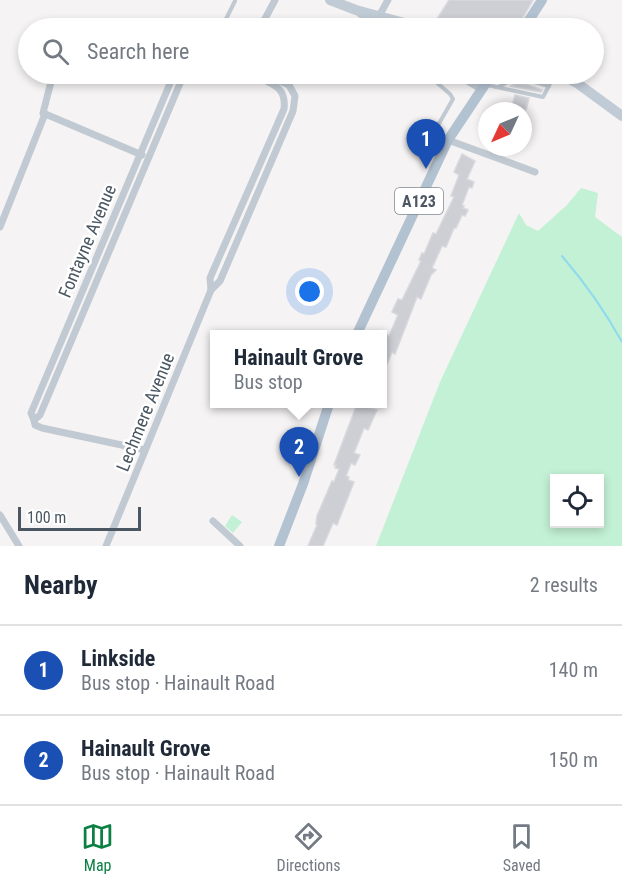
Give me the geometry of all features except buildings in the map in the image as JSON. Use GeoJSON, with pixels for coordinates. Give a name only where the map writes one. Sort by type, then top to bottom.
{"type":"FeatureCollection","features":[{"type":"Feature","properties":{"kind":"main road"},"geometry":{"type":"LineString","coordinates":[[330,0],[386,18]]}},
{"type":"Feature","properties":{"kind":"main road"},"geometry":{"type":"LineString","coordinates":[[530,18],[542,0]]}},
{"type":"Feature","properties":{"kind":"main road","name":"A123"},"geometry":{"type":"LineString","coordinates":[[359,330],[448,140],[485,84]]}},
{"type":"Feature","properties":{"kind":"main road"},"geometry":{"type":"LineString","coordinates":[[578,84],[622,116]]}},
{"type":"Feature","properties":{"kind":"main road"},"geometry":{"type":"LineString","coordinates":[[279,546],[303,484],[328,408]]}},
{"type":"Feature","properties":{"kind":"street"},"geometry":{"type":"LineString","coordinates":[[265,18],[274,0]]}},
{"type":"Feature","properties":{"kind":"street"},"geometry":{"type":"LineString","coordinates":[[379,16],[388,0]]}},
{"type":"Feature","properties":{"kind":"street"},"geometry":{"type":"LineString","coordinates":[[356,10],[366,18]]}},
{"type":"Feature","properties":{"kind":"street"},"geometry":{"type":"LineString","coordinates":[[0,227],[44,113],[51,84]]}},
{"type":"Feature","properties":{"kind":"street","name":"Fontayne Avenue"},"geometry":{"type":"LineString","coordinates":[[90,284],[31,413],[37,418],[144,156],[170,84]]}},
{"type":"Feature","properties":{"kind":"street","name":"Fontayne Avenue"},"geometry":{"type":"LineString","coordinates":[[144,156],[179,84]]}},
{"type":"Feature","properties":{"kind":"street","name":"Lechmere Avenue"},"geometry":{"type":"LineString","coordinates":[[212,290],[210,278],[284,109],[286,98],[280,88],[272,84]]}},
{"type":"Feature","properties":{"kind":"street","name":"Lechmere Avenue"},"geometry":{"type":"LineString","coordinates":[[106,546],[212,290],[220,281],[288,123],[295,96],[286,84]]}},
{"type":"Feature","properties":{"kind":"street"},"geometry":{"type":"LineString","coordinates":[[476,84],[483,87]]}},
{"type":"Feature","properties":{"kind":"street"},"geometry":{"type":"LineString","coordinates":[[44,113],[144,156]]}},
{"type":"Feature","properties":{"kind":"street"},"geometry":{"type":"LineString","coordinates":[[280,119],[288,123]]}},
{"type":"Feature","properties":{"kind":"street"},"geometry":{"type":"LineString","coordinates":[[448,140],[535,172]]}},
{"type":"Feature","properties":{"kind":"street"},"geometry":{"type":"LineString","coordinates":[[245,198],[254,202]]}},
{"type":"Feature","properties":{"kind":"street"},"geometry":{"type":"LineString","coordinates":[[37,418],[35,425],[42,428],[146,450]]}},
{"type":"Feature","properties":{"kind":"street"},"geometry":{"type":"LineString","coordinates":[[0,515],[19,546]]}},
{"type":"Feature","properties":{"kind":"street"},"geometry":{"type":"LineString","coordinates":[[213,521],[240,546]]}},
{"type":"Feature","properties":{"kind":"lane"},"geometry":{"type":"LineString","coordinates":[[227,18],[235,1]]}},
{"type":"Feature","properties":{"kind":"lane"},"geometry":{"type":"LineString","coordinates":[[437,127],[453,99],[438,84]]}},
{"type":"Feature","properties":{"kind":"lane"},"geometry":{"type":"LineString","coordinates":[[499,87],[502,84]]}},
{"type":"Feature","properties":{"kind":"lane"},"geometry":{"type":"LineString","coordinates":[[483,87],[499,87],[543,97],[549,86],[540,84]]}},
{"type":"Feature","properties":{"kind":"green space"},"geometry":{"type":"Polygon","coordinates":[[[581,188],[598,193],[595,217],[622,237],[622,546],[376,546],[440,382],[519,213],[526,225],[538,231],[567,205],[581,188]]]}},
{"type":"Feature","properties":{"kind":"green space"},"geometry":{"type":"Polygon","coordinates":[[[232,515],[242,522],[233,533],[225,526],[232,515]]]}},
{"type":"Feature","properties":{"kind":"waterway"},"geometry":{"type":"LineString","coordinates":[[562,256],[579,276],[622,342]]}},
{"type":"Feature","properties":{"kind":"place","name":"Linkside"},"geometry":{"type":"Point","coordinates":[426,169]}},
{"type":"Feature","properties":{"kind":"place","name":"Hainault Grove"},"geometry":{"type":"Point","coordinates":[299,477]}}]}
